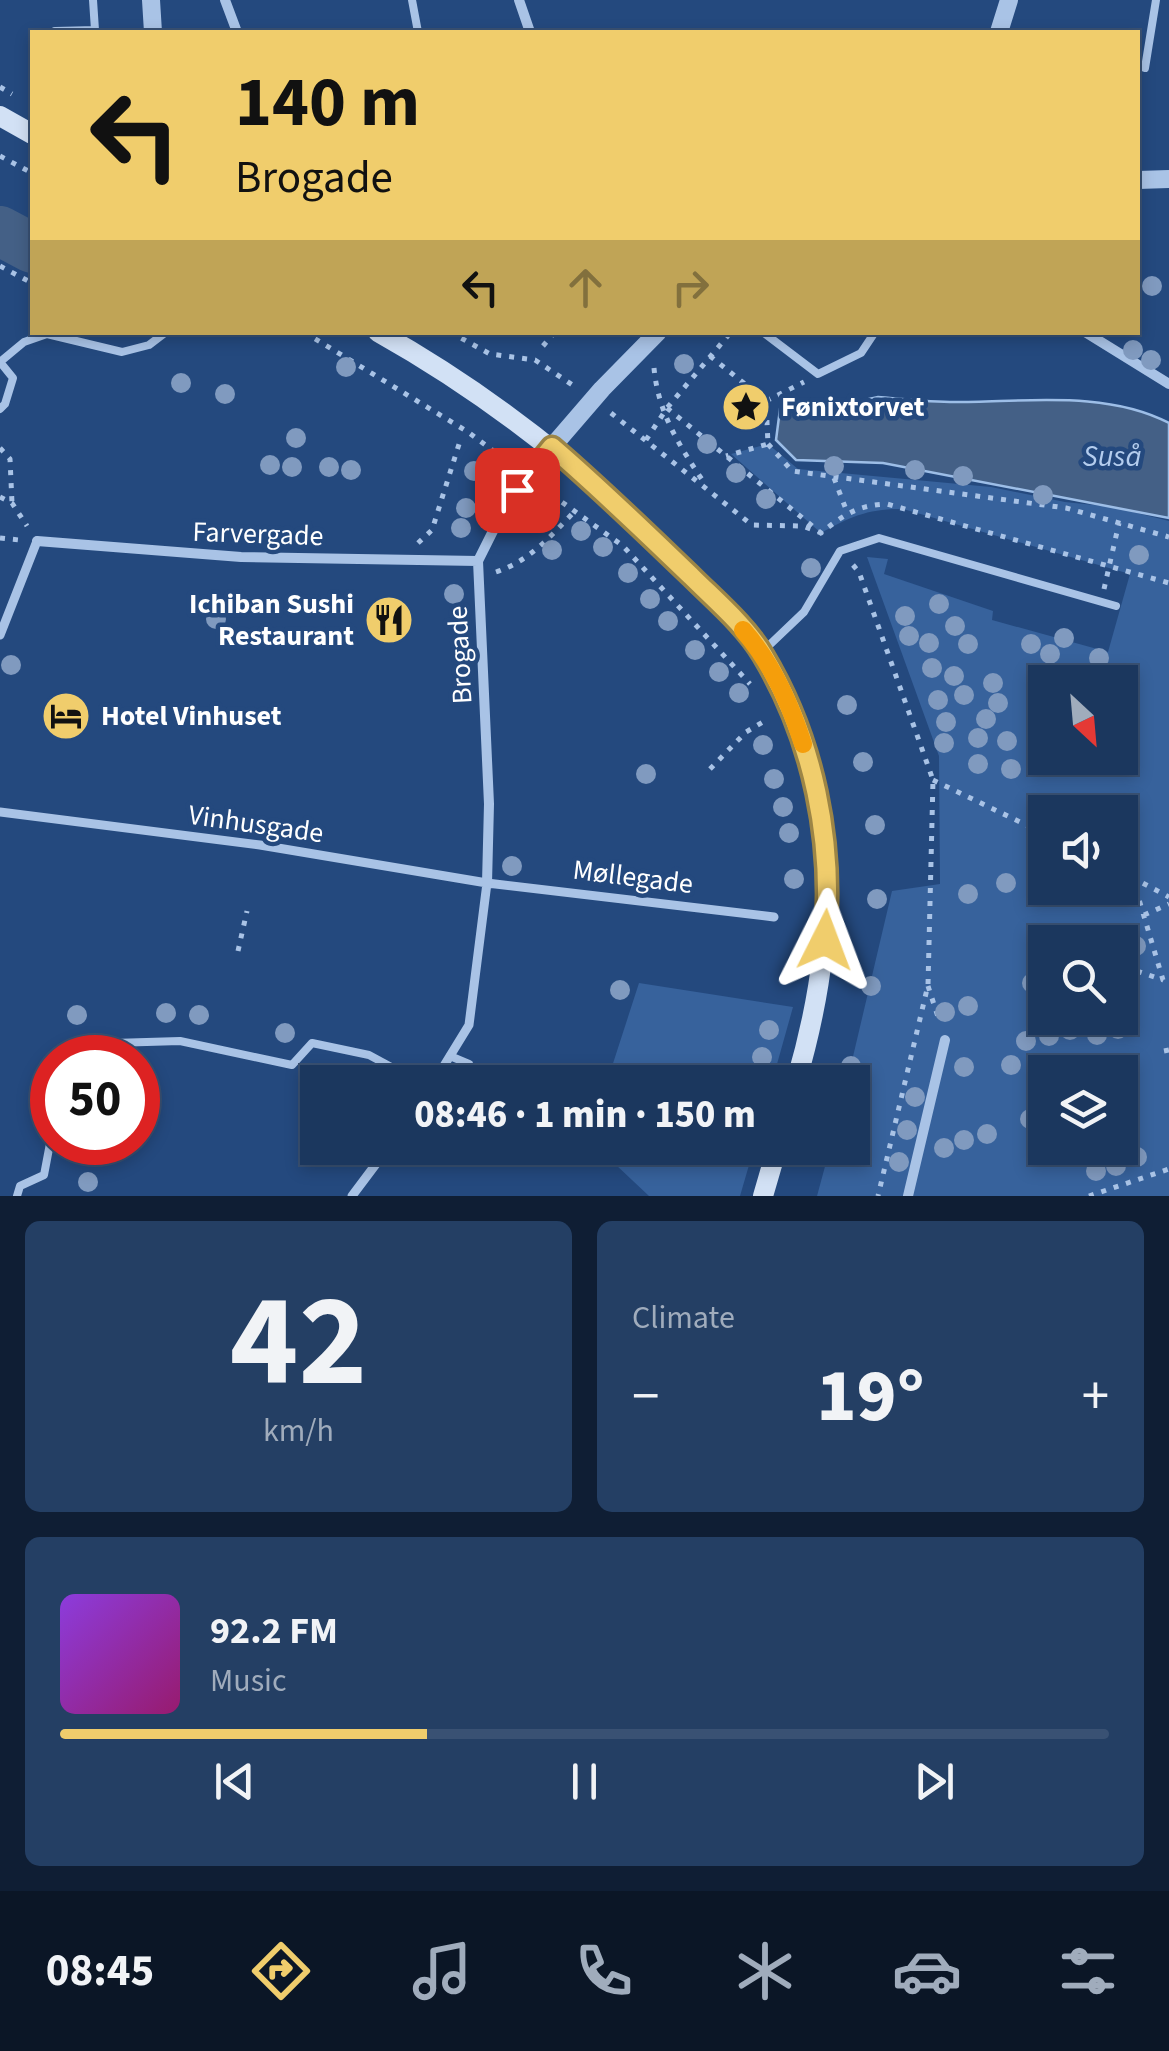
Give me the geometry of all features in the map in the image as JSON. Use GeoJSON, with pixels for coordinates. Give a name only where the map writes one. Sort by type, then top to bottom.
{"type":"FeatureCollection","features":[{"type":"Feature","properties":{"kind":"main road"},"geometry":{"type":"LineString","coordinates":[[0,116],[30,133]]}},
{"type":"Feature","properties":{"kind":"main road"},"geometry":{"type":"LineString","coordinates":[[383,335],[429,361],[552,447],[716,600],[762,652],[795,720],[818,793],[826,853],[828,911],[822,968],[801,1065]]}},
{"type":"Feature","properties":{"kind":"main road"},"geometry":{"type":"LineString","coordinates":[[763,1196],[772,1165]]}},
{"type":"Feature","properties":{"kind":"street"},"geometry":{"type":"LineString","coordinates":[[151,0],[153,30]]}},
{"type":"Feature","properties":{"kind":"street"},"geometry":{"type":"LineString","coordinates":[[224,0],[236,30]]}},
{"type":"Feature","properties":{"kind":"street"},"geometry":{"type":"LineString","coordinates":[[519,0],[529,30]]}},
{"type":"Feature","properties":{"kind":"street"},"geometry":{"type":"LineString","coordinates":[[1000,30],[1009,0]]}},
{"type":"Feature","properties":{"kind":"street"},"geometry":{"type":"LineString","coordinates":[[1140,180],[1169,179]]}},
{"type":"Feature","properties":{"kind":"street"},"geometry":{"type":"LineString","coordinates":[[478,561],[492,530],[527,477],[655,335]]}},
{"type":"Feature","properties":{"kind":"street"},"geometry":{"type":"LineString","coordinates":[[1090,335],[1169,384]]}},
{"type":"Feature","properties":{"kind":"street"},"geometry":{"type":"LineString","coordinates":[[0,635],[37,541]]}},
{"type":"Feature","properties":{"kind":"street","name":"Farvergade"},"geometry":{"type":"LineString","coordinates":[[37,541],[241,558],[478,561]]}},
{"type":"Feature","properties":{"kind":"street","name":"Brogade"},"geometry":{"type":"LineString","coordinates":[[478,561],[490,804],[486,883]]}},
{"type":"Feature","properties":{"kind":"street","name":"Vinhusgade"},"geometry":{"type":"LineString","coordinates":[[0,812],[260,845],[486,883]]}},
{"type":"Feature","properties":{"kind":"street"},"geometry":{"type":"LineString","coordinates":[[444,1065],[469,1025],[486,883]]}},
{"type":"Feature","properties":{"kind":"street","name":"Møllegade"},"geometry":{"type":"LineString","coordinates":[[486,883],[774,917]]}},
{"type":"Feature","properties":{"kind":"street"},"geometry":{"type":"LineString","coordinates":[[908,1196],[945,1040]]}},
{"type":"Feature","properties":{"kind":"street"},"geometry":{"type":"LineString","coordinates":[[352,1196],[375,1165]]}},
{"type":"Feature","properties":{"kind":"lane"},"geometry":{"type":"LineString","coordinates":[[93,0],[95,30]]}},
{"type":"Feature","properties":{"kind":"lane"},"geometry":{"type":"LineString","coordinates":[[412,0],[418,30]]}},
{"type":"Feature","properties":{"kind":"lane"},"geometry":{"type":"LineString","coordinates":[[1144,68],[1156,0]]}},
{"type":"Feature","properties":{"kind":"lane"},"geometry":{"type":"LineString","coordinates":[[0,408],[5,404],[12,378],[0,362],[24,342],[44,335]]}},
{"type":"Feature","properties":{"kind":"lane"},"geometry":{"type":"LineString","coordinates":[[51,335],[122,352],[150,345],[162,335]]}},
{"type":"Feature","properties":{"kind":"lane"},"geometry":{"type":"LineString","coordinates":[[767,335],[818,374],[861,353],[873,335]]}},
{"type":"Feature","properties":{"kind":"lane"},"geometry":{"type":"LineString","coordinates":[[762,652],[804,612],[840,551],[879,538],[1116,606]]}},
{"type":"Feature","properties":{"kind":"lane"},"geometry":{"type":"LineString","coordinates":[[160,1042],[180,1041],[292,1065],[312,1043],[369,1055],[388,1065]]}},
{"type":"Feature","properties":{"kind":"lane"},"geometry":{"type":"LineString","coordinates":[[450,1056],[469,1064]]}},
{"type":"Feature","properties":{"kind":"lane"},"geometry":{"type":"LineString","coordinates":[[18,1196],[20,1186],[44,1175],[46,1165]]}},
{"type":"Feature","properties":{"kind":"path"},"geometry":{"type":"LineString","coordinates":[[0,156],[30,173]]}},
{"type":"Feature","properties":{"kind":"path"},"geometry":{"type":"LineString","coordinates":[[0,266],[30,282]]}},
{"type":"Feature","properties":{"kind":"path"},"geometry":{"type":"LineString","coordinates":[[309,335],[468,432],[623,546],[756,693]]}},
{"type":"Feature","properties":{"kind":"path"},"geometry":{"type":"LineString","coordinates":[[455,335],[490,354],[535,360],[594,400],[752,524],[803,526],[821,533]]}},
{"type":"Feature","properties":{"kind":"path"},"geometry":{"type":"LineString","coordinates":[[543,346],[553,335]]}},
{"type":"Feature","properties":{"kind":"path"},"geometry":{"type":"LineString","coordinates":[[655,335],[655,381],[675,439],[710,491]]}},
{"type":"Feature","properties":{"kind":"path"},"geometry":{"type":"LineString","coordinates":[[646,440],[728,335]]}},
{"type":"Feature","properties":{"kind":"path"},"geometry":{"type":"LineString","coordinates":[[710,356],[766,400],[768,444],[792,471],[1066,508],[1169,537]]}},
{"type":"Feature","properties":{"kind":"path"},"geometry":{"type":"LineString","coordinates":[[766,400],[818,374]]}},
{"type":"Feature","properties":{"kind":"path"},"geometry":{"type":"LineString","coordinates":[[666,411],[821,533],[859,572],[933,780],[928,985],[878,1196]]}},
{"type":"Feature","properties":{"kind":"path"},"geometry":{"type":"LineString","coordinates":[[400,559],[432,530],[460,441]]}},
{"type":"Feature","properties":{"kind":"path"},"geometry":{"type":"LineString","coordinates":[[726,456],[768,444]]}},
{"type":"Feature","properties":{"kind":"path"},"geometry":{"type":"LineString","coordinates":[[0,448],[10,459],[12,503]]}},
{"type":"Feature","properties":{"kind":"path"},"geometry":{"type":"LineString","coordinates":[[834,478],[847,512]]}},
{"type":"Feature","properties":{"kind":"path"},"geometry":{"type":"LineString","coordinates":[[0,497],[12,503],[37,541]]}},
{"type":"Feature","properties":{"kind":"path"},"geometry":{"type":"LineString","coordinates":[[821,533],[847,512],[864,505],[888,504],[1169,583]]}},
{"type":"Feature","properties":{"kind":"path"},"geometry":{"type":"LineString","coordinates":[[478,561],[496,572],[514,566],[534,553],[572,514]]}},
{"type":"Feature","properties":{"kind":"path"},"geometry":{"type":"LineString","coordinates":[[1110,566],[1120,523]]}},
{"type":"Feature","properties":{"kind":"path"},"geometry":{"type":"LineString","coordinates":[[710,769],[746,732],[763,722]]}},
{"type":"Feature","properties":{"kind":"path"},"geometry":{"type":"LineString","coordinates":[[933,780],[1028,826]]}},
{"type":"Feature","properties":{"kind":"path"},"geometry":{"type":"LineString","coordinates":[[1138,880],[1169,900],[1144,915]]}},
{"type":"Feature","properties":{"kind":"path"},"geometry":{"type":"LineString","coordinates":[[1138,896],[1166,982]]}},
{"type":"Feature","properties":{"kind":"path"},"geometry":{"type":"LineString","coordinates":[[238,952],[247,911]]}},
{"type":"Feature","properties":{"kind":"path"},"geometry":{"type":"LineString","coordinates":[[1138,971],[1166,982]]}},
{"type":"Feature","properties":{"kind":"path"},"geometry":{"type":"LineString","coordinates":[[928,985],[945,1040]]}},
{"type":"Feature","properties":{"kind":"path"},"geometry":{"type":"LineString","coordinates":[[1089,1196],[1169,1169]]}},
{"type":"Feature","properties":{"kind":"shaded area"},"geometry":{"type":"Polygon","coordinates":[[[768,444],[798,469],[991,487],[1113,507],[1169,521],[1169,1196],[817,1196],[825,1165],[870,1165],[870,1065],[851,1065],[892,891],[940,884],[939,756],[867,557],[888,559],[884,574],[993,611],[992,620],[1108,652],[1130,574],[903,509],[860,515],[821,533],[731,454],[768,444]]]}},
{"type":"Feature","properties":{"kind":"shaded area"},"geometry":{"type":"Polygon","coordinates":[[[639,983],[793,1007],[777,1065],[612,1065],[639,983]]]}},
{"type":"Feature","properties":{"kind":"shaded area"},"geometry":{"type":"Polygon","coordinates":[[[616,1165],[749,1165],[740,1196],[649,1196],[616,1165]]]}},
{"type":"Feature","properties":{"kind":"water","name":"Suså"},"geometry":{"type":"Polygon","coordinates":[[[878,397],[946,402],[1065,400],[1145,413],[1169,423],[1169,518],[883,463],[796,460],[776,440],[780,409],[813,411],[878,397]]]}},
{"type":"Feature","properties":{"kind":"waterway","name":"Suså"},"geometry":{"type":"LineString","coordinates":[[0,231],[30,247]]}},
{"type":"Feature","properties":{"kind":"slow traffic"},"geometry":{"type":"LineString","coordinates":[[743,630],[762,652],[803,744]]}},
{"type":"Feature","properties":{"kind":"place","name":"Fønixtorvet"},"geometry":{"type":"Point","coordinates":[746,407]}},
{"type":"Feature","properties":{"kind":"place","name":"Ichiban Sushi Restaurant"},"geometry":{"type":"Point","coordinates":[389,620]}},
{"type":"Feature","properties":{"kind":"place","name":"Hotel Vinhuset"},"geometry":{"type":"Point","coordinates":[66,716]}},
{"type":"Feature","properties":{"kind":"route"},"geometry":{"type":"LineString","coordinates":[[517,490],[552,447],[716,600],[762,652],[795,720],[818,793],[826,853],[825,940]]}}]}
